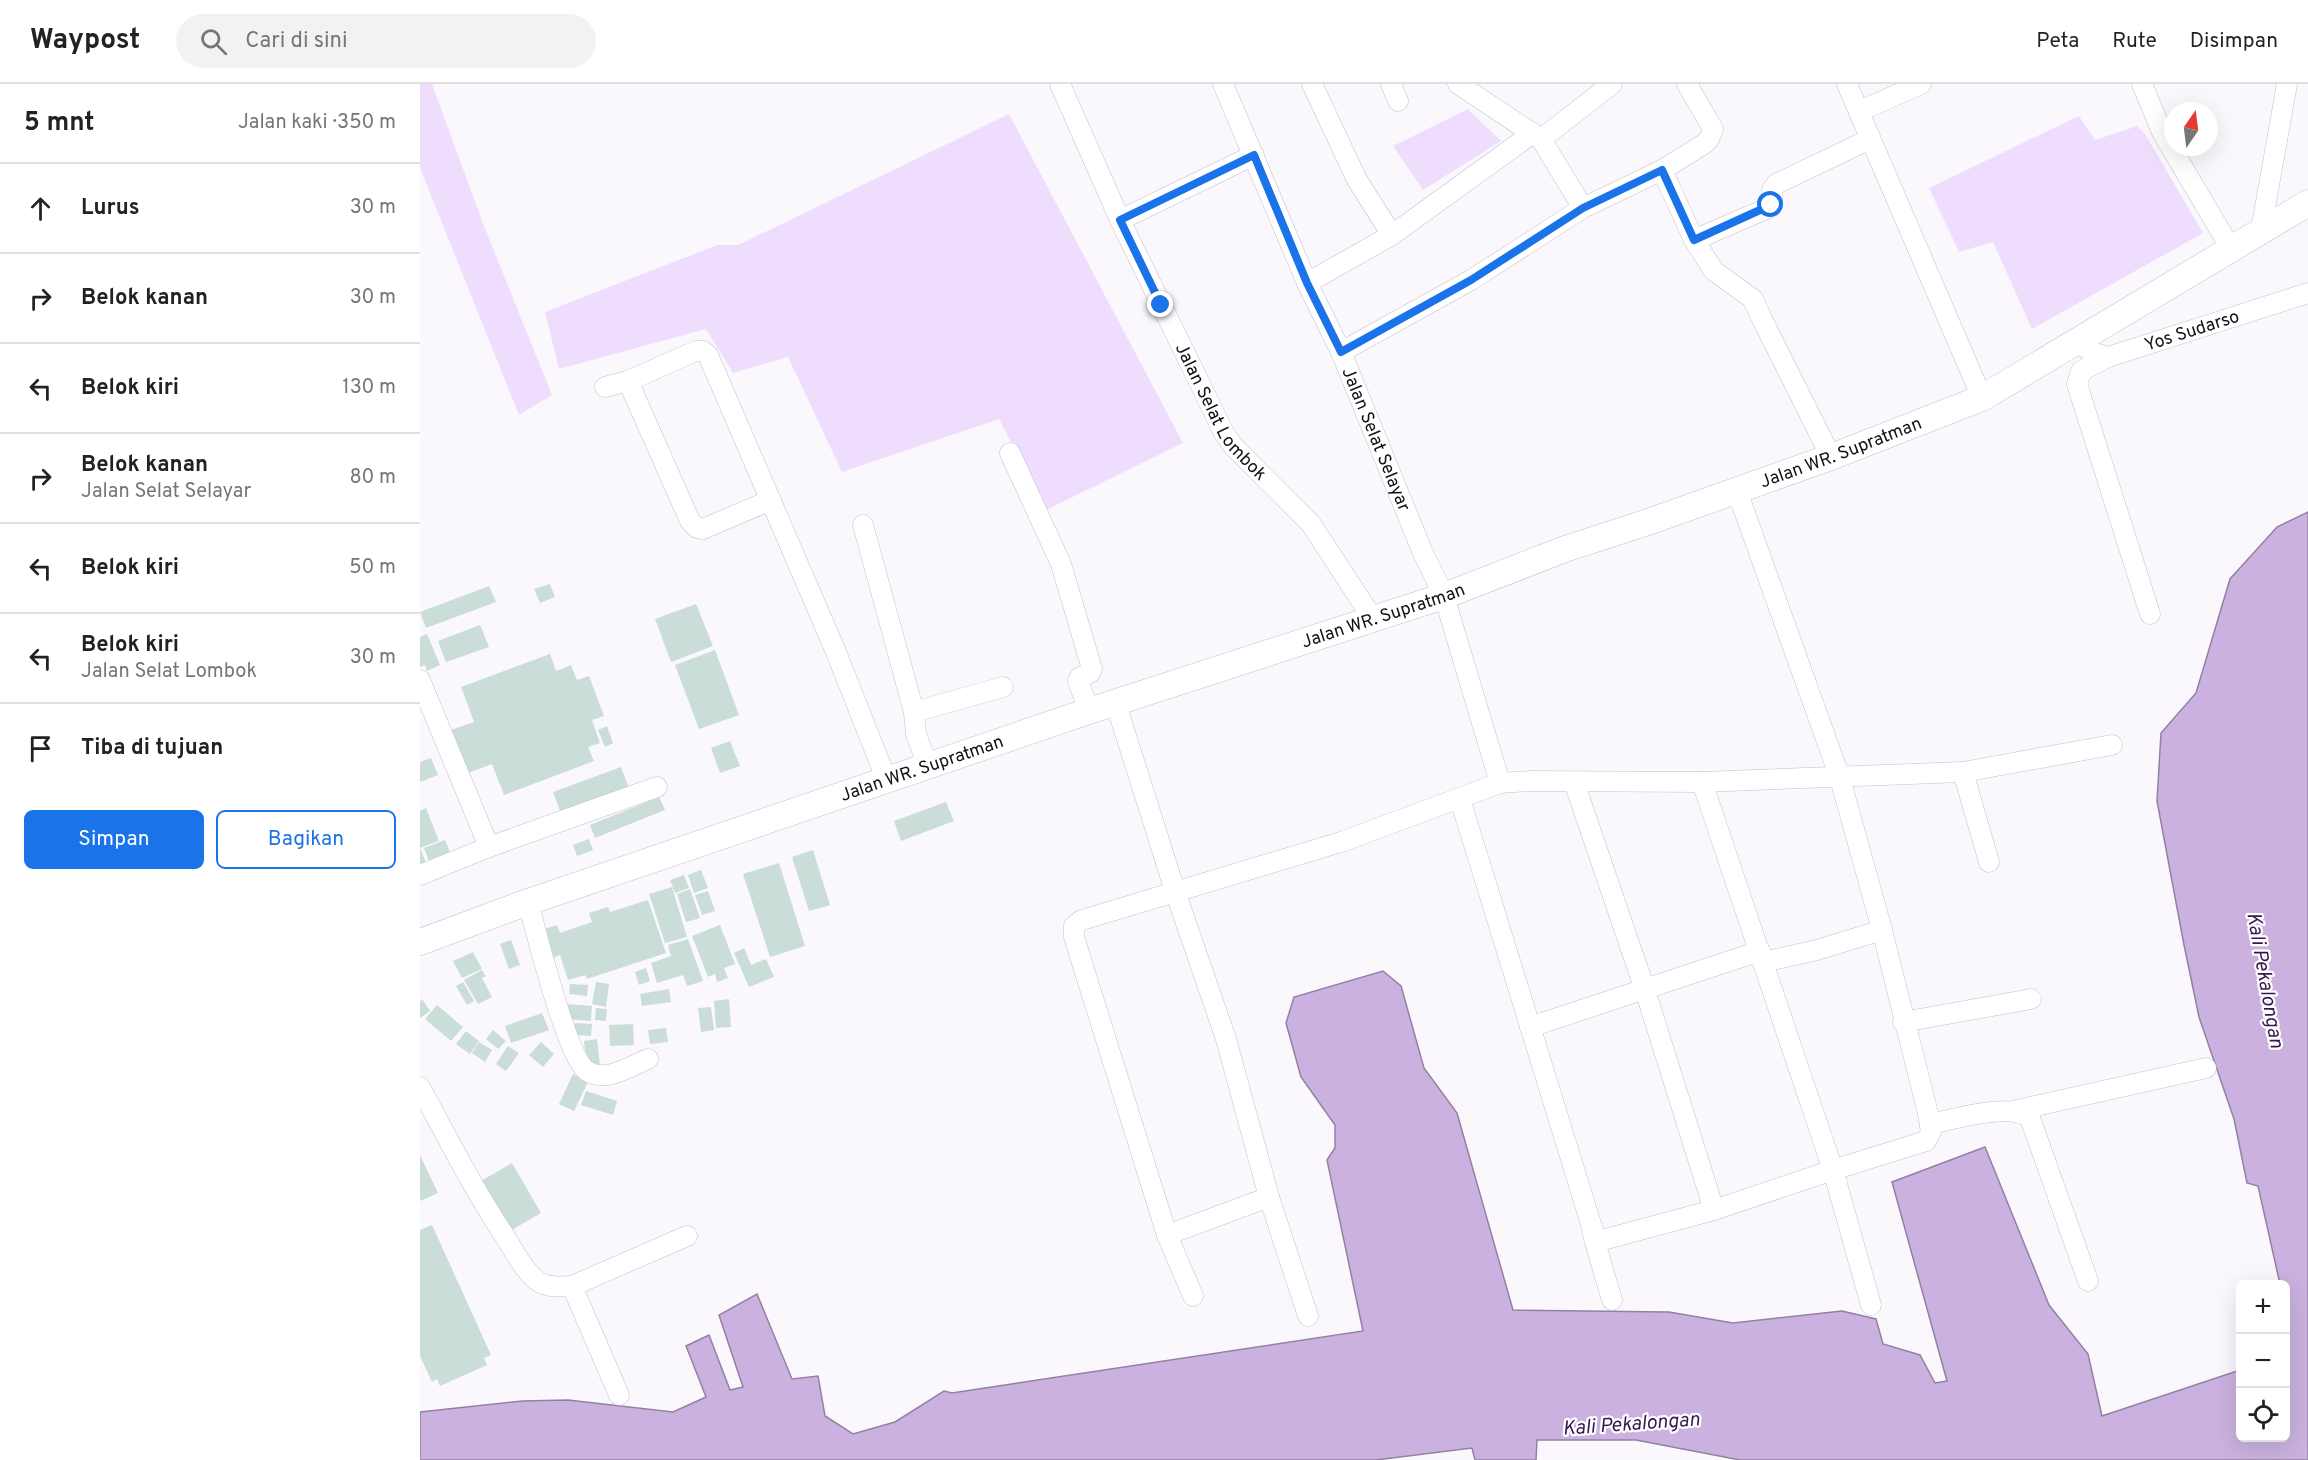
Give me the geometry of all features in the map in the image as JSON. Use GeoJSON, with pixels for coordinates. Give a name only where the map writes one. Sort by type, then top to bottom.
{"type":"FeatureCollection","features":[{"type":"Feature","properties":{"kind":"street","name":"Jalan Selat Lombok"},"geometry":{"type":"LineString","coordinates":[[1059,84],[1120,220],[1224,433],[1233,446],[1311,524],[1373,619]]}},
{"type":"Feature","properties":{"kind":"street","name":"Jalan Selat Selayar"},"geometry":{"type":"LineString","coordinates":[[1223,84],[1307,283],[1341,352],[1423,553],[1441,590],[1500,783]]}},
{"type":"Feature","properties":{"kind":"street"},"geometry":{"type":"LineString","coordinates":[[1312,84],[1357,180],[1392,235]]}},
{"type":"Feature","properties":{"kind":"street"},"geometry":{"type":"LineString","coordinates":[[1458,84],[1537,136],[1583,208]]}},
{"type":"Feature","properties":{"kind":"street"},"geometry":{"type":"LineString","coordinates":[[1307,283],[1392,235],[1612,84]]}},
{"type":"Feature","properties":{"kind":"street"},"geometry":{"type":"LineString","coordinates":[[1341,352],[1471,280],[1583,208],[1662,170],[1704,144],[1713,129],[1687,84]]}},
{"type":"Feature","properties":{"kind":"street"},"geometry":{"type":"LineString","coordinates":[[1847,84],[1982,399]]}},
{"type":"Feature","properties":{"kind":"street"},"geometry":{"type":"LineString","coordinates":[[1860,111],[1921,84]]}},
{"type":"Feature","properties":{"kind":"street"},"geometry":{"type":"LineString","coordinates":[[2142,84],[2162,132],[2231,249]]}},
{"type":"Feature","properties":{"kind":"street"},"geometry":{"type":"LineString","coordinates":[[2261,230],[2288,84]]}},
{"type":"Feature","properties":{"kind":"street"},"geometry":{"type":"LineString","coordinates":[[1694,240],[1768,208],[1772,203],[1772,190],[1776,184],[1870,139]]}},
{"type":"Feature","properties":{"kind":"street"},"geometry":{"type":"LineString","coordinates":[[1120,220],[1254,155]]}},
{"type":"Feature","properties":{"kind":"street"},"geometry":{"type":"LineString","coordinates":[[1662,170],[1694,240],[1716,274],[1743,291],[1757,304],[1763,321],[1831,457]]}},
{"type":"Feature","properties":{"kind":"street","name":"Jalan WR. Supratman"},"geometry":{"type":"LineString","coordinates":[[420,942],[881,767],[924,760],[1084,696],[1116,704],[1373,619],[1441,590],[1737,491],[1982,399],[2308,203]]}},
{"type":"Feature","properties":{"kind":"street","name":"Yos Sudarso"},"geometry":{"type":"LineString","coordinates":[[2150,614],[2077,384],[2078,375],[2084,368],[2108,357],[2308,293]]}},
{"type":"Feature","properties":{"kind":"street"},"geometry":{"type":"LineString","coordinates":[[2076,343],[2095,354],[2108,357]]}},
{"type":"Feature","properties":{"kind":"street"},"geometry":{"type":"LineString","coordinates":[[605,387],[628,381],[696,351],[706,353],[836,652],[881,767]]}},
{"type":"Feature","properties":{"kind":"street"},"geometry":{"type":"LineString","coordinates":[[628,381],[681,501],[695,527],[703,529],[771,500]]}},
{"type":"Feature","properties":{"kind":"street"},"geometry":{"type":"LineString","coordinates":[[1010,453],[1061,564],[1091,664],[1091,671],[1080,677],[1084,696]]}},
{"type":"Feature","properties":{"kind":"street"},"geometry":{"type":"LineString","coordinates":[[1593,1235],[1603,1240],[1714,1210],[1923,1143],[1930,1135],[1930,1124],[1882,930],[1839,775],[1737,491]]}},
{"type":"Feature","properties":{"kind":"street"},"geometry":{"type":"LineString","coordinates":[[863,525],[914,712],[916,734],[924,760]]}},
{"type":"Feature","properties":{"kind":"street"},"geometry":{"type":"LineString","coordinates":[[420,681],[489,847]]}},
{"type":"Feature","properties":{"kind":"street"},"geometry":{"type":"LineString","coordinates":[[914,712],[1003,687]]}},
{"type":"Feature","properties":{"kind":"street"},"geometry":{"type":"LineString","coordinates":[[1116,704],[1175,891],[1226,1040],[1269,1197],[1308,1316]]}},
{"type":"Feature","properties":{"kind":"street"},"geometry":{"type":"LineString","coordinates":[[1193,1296],[1167,1235],[1073,932],[1074,926],[1082,920],[1341,842],[1500,783],[1531,781],[1702,782],[1964,772],[2112,745]]}},
{"type":"Feature","properties":{"kind":"street"},"geometry":{"type":"LineString","coordinates":[[1964,772],[1989,862]]}},
{"type":"Feature","properties":{"kind":"street"},"geometry":{"type":"LineString","coordinates":[[1574,782],[1645,990],[1714,1210]]}},
{"type":"Feature","properties":{"kind":"street"},"geometry":{"type":"LineString","coordinates":[[1702,782],[1833,1170],[1871,1305]]}},
{"type":"Feature","properties":{"kind":"street"},"geometry":{"type":"LineString","coordinates":[[420,875],[489,847],[657,787]]}},
{"type":"Feature","properties":{"kind":"street"},"geometry":{"type":"LineString","coordinates":[[1460,799],[1612,1300]]}},
{"type":"Feature","properties":{"kind":"street"},"geometry":{"type":"LineString","coordinates":[[528,902],[570,1042],[582,1066],[594,1073],[607,1075],[648,1059]]}},
{"type":"Feature","properties":{"kind":"street"},"geometry":{"type":"LineString","coordinates":[[1530,1028],[1645,990],[1761,957],[1817,950],[1882,930]]}},
{"type":"Feature","properties":{"kind":"street"},"geometry":{"type":"LineString","coordinates":[[1903,1022],[2031,999]]}},
{"type":"Feature","properties":{"kind":"street"},"geometry":{"type":"LineString","coordinates":[[1930,1124],[2013,1111],[2206,1068]]}},
{"type":"Feature","properties":{"kind":"street"},"geometry":{"type":"LineString","coordinates":[[420,1087],[475,1191],[532,1277],[555,1288],[572,1286],[687,1236]]}},
{"type":"Feature","properties":{"kind":"street"},"geometry":{"type":"LineString","coordinates":[[2013,1111],[2024,1113],[2033,1121],[2088,1281]]}},
{"type":"Feature","properties":{"kind":"street"},"geometry":{"type":"LineString","coordinates":[[1167,1235],[1269,1197]]}},
{"type":"Feature","properties":{"kind":"street"},"geometry":{"type":"LineString","coordinates":[[572,1286],[619,1395]]}},
{"type":"Feature","properties":{"kind":"shaded area"},"geometry":{"type":"Polygon","coordinates":[[[420,84],[432,84],[484,226],[552,395],[519,415],[420,168],[420,84]]]}},
{"type":"Feature","properties":{"kind":"shaded area"},"geometry":{"type":"Polygon","coordinates":[[[1468,109],[1501,141],[1423,190],[1393,146],[1468,109]]]}},
{"type":"Feature","properties":{"kind":"shaded area"},"geometry":{"type":"Polygon","coordinates":[[[1009,114],[1183,443],[1046,510],[999,419],[842,472],[788,357],[733,373],[706,329],[559,369],[545,312],[717,245],[738,245],[1009,114]]]}},
{"type":"Feature","properties":{"kind":"shaded area"},"geometry":{"type":"Polygon","coordinates":[[[2079,116],[2095,140],[2137,126],[2145,134],[2203,233],[2032,329],[1993,242],[1959,252],[1929,188],[2079,116]]]}},
{"type":"Feature","properties":{"kind":"water","name":"Kali Pekalongan"},"geometry":{"type":"Polygon","coordinates":[[[2308,512],[2308,1460],[1740,1460],[1636,1440],[1537,1440],[1536,1460],[1475,1460],[1472,1448],[1376,1460],[420,1460],[420,1412],[522,1401],[568,1400],[673,1412],[706,1397],[686,1346],[709,1335],[730,1390],[743,1387],[719,1315],[757,1294],[792,1379],[818,1376],[825,1416],[853,1434],[895,1422],[944,1391],[952,1393],[1363,1331],[1327,1160],[1335,1148],[1335,1125],[1301,1077],[1286,1023],[1294,997],[1383,971],[1401,986],[1424,1068],[1457,1113],[1513,1310],[1669,1312],[1733,1323],[1842,1311],[1876,1319],[1883,1344],[1920,1355],[1935,1383],[1947,1381],[1892,1182],[1985,1147],[2049,1305],[2088,1354],[2102,1416],[2236,1371],[2236,1442],[2290,1442],[2290,1280],[2279,1280],[2258,1186],[2247,1183],[2234,1119],[2199,1017],[2157,801],[2161,733],[2196,693],[2230,579],[2277,527],[2308,512]]]}},
{"type":"Feature","properties":{"kind":"building"},"geometry":{"type":"Polygon","coordinates":[[[550,584],[555,597],[540,603],[534,589],[550,584]]]}},
{"type":"Feature","properties":{"kind":"building"},"geometry":{"type":"Polygon","coordinates":[[[489,586],[496,602],[426,628],[420,612],[489,586]]]}},
{"type":"Feature","properties":{"kind":"building"},"geometry":{"type":"Polygon","coordinates":[[[696,604],[713,646],[671,662],[655,619],[696,604]]]}},
{"type":"Feature","properties":{"kind":"building"},"geometry":{"type":"Polygon","coordinates":[[[480,625],[489,647],[446,662],[438,641],[480,625]]]}},
{"type":"Feature","properties":{"kind":"building"},"geometry":{"type":"Polygon","coordinates":[[[427,634],[440,665],[427,671],[425,665],[420,667],[420,637],[427,634]]]}},
{"type":"Feature","properties":{"kind":"building"},"geometry":{"type":"Polygon","coordinates":[[[715,650],[739,715],[699,729],[675,665],[715,650]]]}},
{"type":"Feature","properties":{"kind":"building"},"geometry":{"type":"Polygon","coordinates":[[[550,654],[556,671],[571,665],[577,680],[589,676],[604,716],[592,720],[600,743],[588,747],[594,761],[504,795],[492,764],[468,773],[451,730],[474,722],[461,687],[550,654]]]}},
{"type":"Feature","properties":{"kind":"building"},"geometry":{"type":"Polygon","coordinates":[[[607,726],[613,743],[605,747],[598,730],[607,726]]]}},
{"type":"Feature","properties":{"kind":"building"},"geometry":{"type":"Polygon","coordinates":[[[730,741],[740,766],[720,773],[711,748],[730,741]]]}},
{"type":"Feature","properties":{"kind":"building"},"geometry":{"type":"Polygon","coordinates":[[[431,758],[438,775],[420,782],[420,762],[431,758]]]}},
{"type":"Feature","properties":{"kind":"building"},"geometry":{"type":"Polygon","coordinates":[[[621,767],[630,791],[562,816],[553,792],[621,767]]]}},
{"type":"Feature","properties":{"kind":"building"},"geometry":{"type":"Polygon","coordinates":[[[659,797],[665,810],[595,838],[590,825],[659,797]]]}},
{"type":"Feature","properties":{"kind":"building"},"geometry":{"type":"Polygon","coordinates":[[[946,802],[954,821],[901,841],[894,821],[946,802]]]}},
{"type":"Feature","properties":{"kind":"building"},"geometry":{"type":"Polygon","coordinates":[[[426,808],[439,841],[420,848],[420,811],[426,808]]]}},
{"type":"Feature","properties":{"kind":"building"},"geometry":{"type":"Polygon","coordinates":[[[589,839],[593,850],[577,856],[573,845],[589,839]]]}},
{"type":"Feature","properties":{"kind":"building"},"geometry":{"type":"Polygon","coordinates":[[[445,840],[451,855],[430,864],[424,848],[445,840]]]}},
{"type":"Feature","properties":{"kind":"building"},"geometry":{"type":"Polygon","coordinates":[[[420,848],[427,865],[420,868],[420,848]]]}},
{"type":"Feature","properties":{"kind":"building"},"geometry":{"type":"Polygon","coordinates":[[[813,850],[830,905],[809,911],[792,857],[813,850]]]}},
{"type":"Feature","properties":{"kind":"building"},"geometry":{"type":"Polygon","coordinates":[[[779,863],[805,946],[770,957],[743,874],[779,863]]]}},
{"type":"Feature","properties":{"kind":"building"},"geometry":{"type":"Polygon","coordinates":[[[701,870],[708,888],[694,893],[688,875],[701,870]]]}},
{"type":"Feature","properties":{"kind":"building"},"geometry":{"type":"Polygon","coordinates":[[[684,875],[689,888],[675,893],[670,880],[684,875]]]}},
{"type":"Feature","properties":{"kind":"building"},"geometry":{"type":"Polygon","coordinates":[[[672,887],[687,937],[665,943],[649,894],[672,887]]]}},
{"type":"Feature","properties":{"kind":"building"},"geometry":{"type":"Polygon","coordinates":[[[690,889],[700,918],[686,922],[677,894],[690,889]]]}},
{"type":"Feature","properties":{"kind":"building"},"geometry":{"type":"Polygon","coordinates":[[[708,891],[715,911],[702,915],[695,895],[708,891]]]}},
{"type":"Feature","properties":{"kind":"building"},"geometry":{"type":"Polygon","coordinates":[[[648,900],[666,953],[587,979],[585,975],[568,980],[560,955],[550,959],[541,930],[557,925],[560,933],[592,922],[589,913],[608,907],[610,912],[648,900]]]}},
{"type":"Feature","properties":{"kind":"building"},"geometry":{"type":"Polygon","coordinates":[[[720,925],[735,964],[724,968],[728,978],[717,982],[715,974],[708,977],[692,936],[720,925]]]}},
{"type":"Feature","properties":{"kind":"building"},"geometry":{"type":"Polygon","coordinates":[[[688,939],[703,981],[687,986],[683,975],[657,983],[651,963],[671,956],[668,945],[688,939]]]}},
{"type":"Feature","properties":{"kind":"building"},"geometry":{"type":"Polygon","coordinates":[[[511,940],[520,965],[509,969],[500,944],[511,940]]]}},
{"type":"Feature","properties":{"kind":"building"},"geometry":{"type":"Polygon","coordinates":[[[744,948],[751,965],[766,959],[774,977],[749,987],[734,953],[744,948]]]}},
{"type":"Feature","properties":{"kind":"building"},"geometry":{"type":"Polygon","coordinates":[[[473,952],[482,969],[462,978],[453,961],[473,952]]]}},
{"type":"Feature","properties":{"kind":"building"},"geometry":{"type":"Polygon","coordinates":[[[646,968],[650,981],[639,985],[635,972],[646,968]]]}},
{"type":"Feature","properties":{"kind":"building"},"geometry":{"type":"Polygon","coordinates":[[[482,970],[486,976],[482,978],[492,997],[478,1004],[464,980],[482,970]]]}},
{"type":"Feature","properties":{"kind":"building"},"geometry":{"type":"Polygon","coordinates":[[[463,982],[474,1001],[467,1005],[456,986],[463,982]]]}},
{"type":"Feature","properties":{"kind":"building"},"geometry":{"type":"Polygon","coordinates":[[[596,982],[609,984],[606,1007],[592,1004],[596,982]]]}},
{"type":"Feature","properties":{"kind":"building"},"geometry":{"type":"Polygon","coordinates":[[[570,984],[588,985],[587,996],[569,994],[570,984]]]}},
{"type":"Feature","properties":{"kind":"building"},"geometry":{"type":"Polygon","coordinates":[[[669,989],[671,1002],[642,1006],[640,994],[669,989]]]}},
{"type":"Feature","properties":{"kind":"building"},"geometry":{"type":"Polygon","coordinates":[[[422,999],[430,1011],[420,1018],[420,1001],[422,999]]]}},
{"type":"Feature","properties":{"kind":"building"},"geometry":{"type":"Polygon","coordinates":[[[729,999],[731,1027],[716,1028],[714,1001],[729,999]]]}},
{"type":"Feature","properties":{"kind":"building"},"geometry":{"type":"Polygon","coordinates":[[[566,1004],[592,1006],[591,1021],[565,1019],[566,1004]]]}},
{"type":"Feature","properties":{"kind":"building"},"geometry":{"type":"Polygon","coordinates":[[[437,1005],[463,1027],[451,1041],[425,1019],[437,1005]]]}},
{"type":"Feature","properties":{"kind":"building"},"geometry":{"type":"Polygon","coordinates":[[[711,1007],[714,1030],[701,1032],[698,1008],[711,1007]]]}},
{"type":"Feature","properties":{"kind":"building"},"geometry":{"type":"Polygon","coordinates":[[[596,1008],[607,1009],[606,1021],[595,1020],[596,1008]]]}},
{"type":"Feature","properties":{"kind":"building"},"geometry":{"type":"Polygon","coordinates":[[[542,1013],[549,1030],[511,1043],[505,1026],[542,1013]]]}},
{"type":"Feature","properties":{"kind":"building"},"geometry":{"type":"Polygon","coordinates":[[[575,1023],[592,1024],[591,1036],[574,1035],[575,1023]]]}},
{"type":"Feature","properties":{"kind":"building"},"geometry":{"type":"Polygon","coordinates":[[[633,1024],[634,1045],[610,1046],[609,1025],[633,1024]]]}},
{"type":"Feature","properties":{"kind":"building"},"geometry":{"type":"Polygon","coordinates":[[[666,1028],[668,1042],[650,1044],[648,1030],[666,1028]]]}},
{"type":"Feature","properties":{"kind":"building"},"geometry":{"type":"Polygon","coordinates":[[[493,1030],[506,1041],[498,1049],[486,1039],[493,1030]]]}},
{"type":"Feature","properties":{"kind":"building"},"geometry":{"type":"Polygon","coordinates":[[[466,1031],[479,1041],[470,1054],[456,1044],[466,1031]]]}},
{"type":"Feature","properties":{"kind":"building"},"geometry":{"type":"Polygon","coordinates":[[[597,1039],[600,1066],[587,1068],[584,1041],[597,1039]]]}},
{"type":"Feature","properties":{"kind":"building"},"geometry":{"type":"Polygon","coordinates":[[[479,1042],[492,1050],[485,1062],[472,1053],[479,1042]]]}},
{"type":"Feature","properties":{"kind":"building"},"geometry":{"type":"Polygon","coordinates":[[[541,1042],[554,1054],[543,1067],[529,1055],[541,1042]]]}},
{"type":"Feature","properties":{"kind":"building"},"geometry":{"type":"Polygon","coordinates":[[[508,1046],[519,1053],[506,1071],[496,1064],[508,1046]]]}},
{"type":"Feature","properties":{"kind":"building"},"geometry":{"type":"Polygon","coordinates":[[[573,1074],[588,1082],[574,1111],[559,1104],[573,1074]]]}},
{"type":"Feature","properties":{"kind":"building"},"geometry":{"type":"Polygon","coordinates":[[[586,1091],[617,1101],[613,1115],[581,1105],[586,1091]]]}},
{"type":"Feature","properties":{"kind":"building"},"geometry":{"type":"Polygon","coordinates":[[[420,1155],[438,1193],[420,1201],[420,1155]]]}},
{"type":"Feature","properties":{"kind":"building"},"geometry":{"type":"Polygon","coordinates":[[[512,1163],[541,1213],[510,1231],[481,1181],[512,1163]]]}},
{"type":"Feature","properties":{"kind":"building"},"geometry":{"type":"Polygon","coordinates":[[[432,1225],[491,1355],[484,1358],[487,1365],[440,1386],[437,1379],[432,1382],[420,1356],[420,1230],[432,1225]]]}},
{"type":"Feature","properties":{"kind":"route"},"geometry":{"type":"LineString","coordinates":[[1161,305],[1120,220],[1254,155],[1307,283],[1341,352],[1471,280],[1583,208],[1662,170],[1694,240],[1771,205]]}}]}
